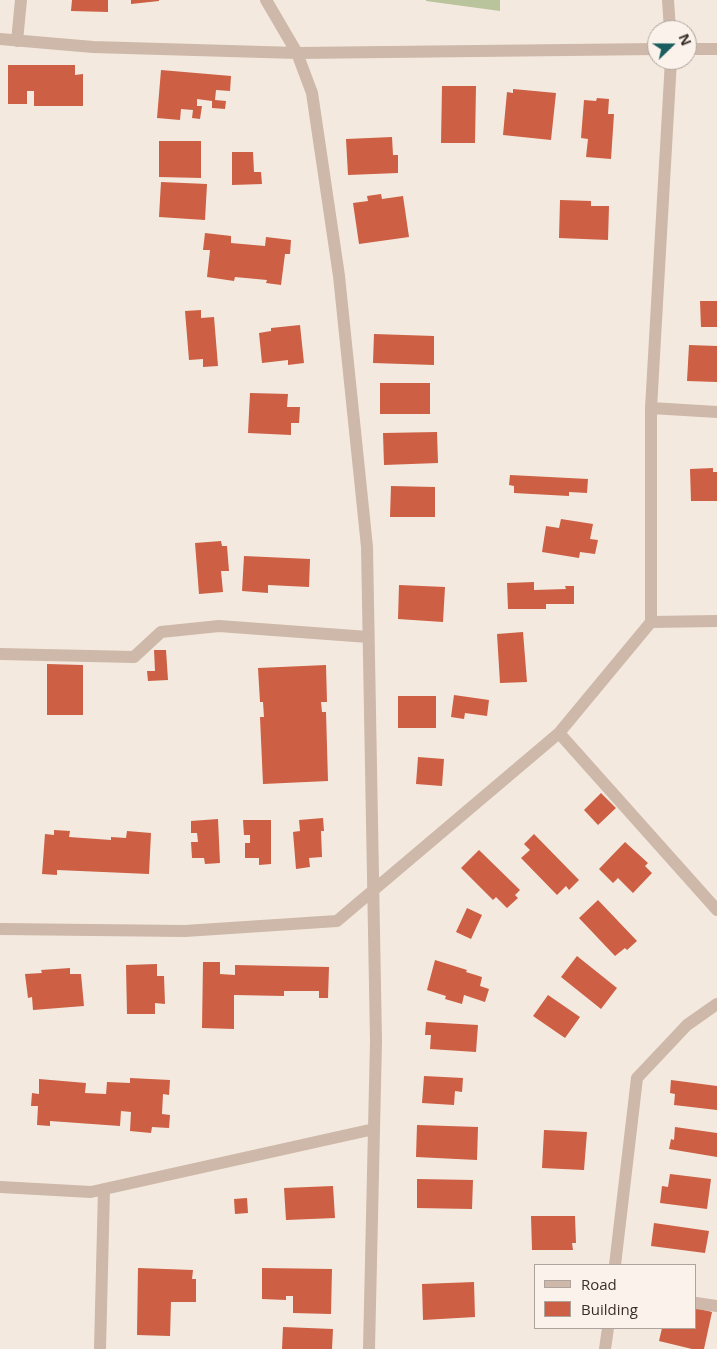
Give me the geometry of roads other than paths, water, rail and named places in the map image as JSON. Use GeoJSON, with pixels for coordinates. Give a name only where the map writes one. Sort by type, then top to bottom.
{"type":"FeatureCollection","features":[{"type":"Feature","properties":{"kind":"street"},"geometry":{"type":"LineString","coordinates":[[17,40],[21,0]]}},
{"type":"Feature","properties":{"kind":"street"},"geometry":{"type":"LineString","coordinates":[[266,0],[296,53],[312,93],[339,276],[367,547],[376,1041],[370,1349]]}},
{"type":"Feature","properties":{"kind":"street"},"geometry":{"type":"LineString","coordinates":[[668,0],[669,20]]}},
{"type":"Feature","properties":{"kind":"street"},"geometry":{"type":"LineString","coordinates":[[0,39],[92,47],[296,53],[647,49]]}},
{"type":"Feature","properties":{"kind":"street"},"geometry":{"type":"LineString","coordinates":[[697,49],[717,49]]}},
{"type":"Feature","properties":{"kind":"street"},"geometry":{"type":"LineString","coordinates":[[0,929],[185,931],[337,921],[373,888],[559,733],[651,622],[651,408],[670,70]]}},
{"type":"Feature","properties":{"kind":"street"},"geometry":{"type":"LineString","coordinates":[[651,408],[717,412]]}},
{"type":"Feature","properties":{"kind":"street"},"geometry":{"type":"LineString","coordinates":[[651,622],[717,620]]}},
{"type":"Feature","properties":{"kind":"street"},"geometry":{"type":"LineString","coordinates":[[0,654],[134,657],[161,632],[219,626],[368,636]]}},
{"type":"Feature","properties":{"kind":"street"},"geometry":{"type":"LineString","coordinates":[[559,733],[717,910]]}},
{"type":"Feature","properties":{"kind":"street"},"geometry":{"type":"LineString","coordinates":[[615,1264],[637,1078],[687,1025],[717,1004]]}},
{"type":"Feature","properties":{"kind":"street"},"geometry":{"type":"LineString","coordinates":[[0,1187],[91,1192],[374,1129]]}},
{"type":"Feature","properties":{"kind":"street"},"geometry":{"type":"LineString","coordinates":[[100,1349],[104,1189]]}},
{"type":"Feature","properties":{"kind":"street"},"geometry":{"type":"LineString","coordinates":[[697,1304],[717,1306]]}},
{"type":"Feature","properties":{"kind":"street"},"geometry":{"type":"LineString","coordinates":[[605,1349],[608,1329]]}}]}
